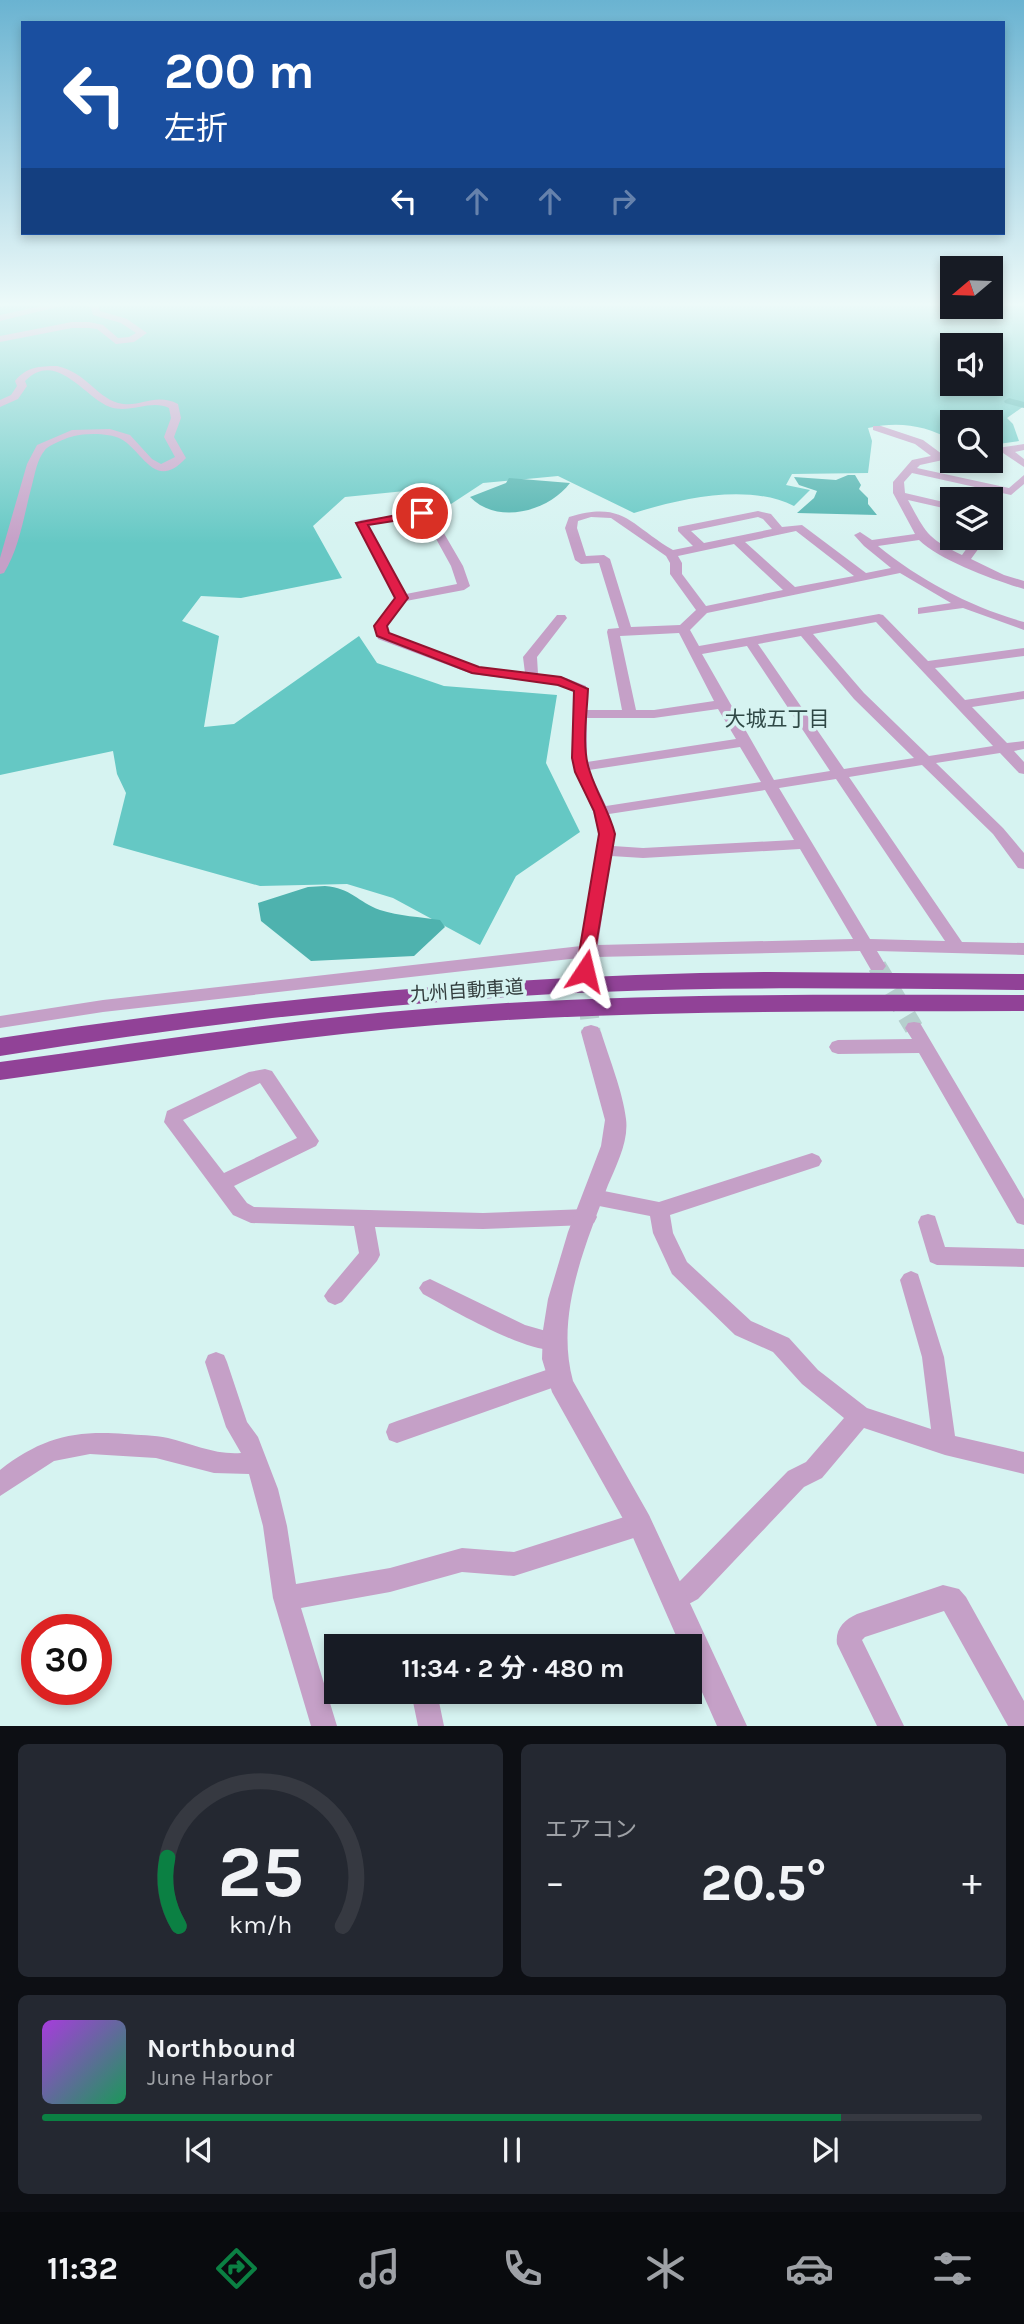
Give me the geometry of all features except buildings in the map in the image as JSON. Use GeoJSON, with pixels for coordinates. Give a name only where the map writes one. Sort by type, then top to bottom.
{"type":"FeatureCollection","features":[{"type":"Feature","properties":{"kind":"highway","name":"九州自動車道"},"geometry":{"type":"LineString","coordinates":[[0,1046],[208,1018],[439,994],[565,986],[868,979],[1024,982]]}},
{"type":"Feature","properties":{"kind":"highway","name":"九州自動車道"},"geometry":{"type":"LineString","coordinates":[[0,1071],[296,1030],[438,1016],[702,1004],[1024,1003]]}},
{"type":"Feature","properties":{"kind":"highway"},"geometry":{"type":"LineString","coordinates":[[438,1016],[782,1009],[1024,1017]]}},
{"type":"Feature","properties":{"kind":"street"},"geometry":{"type":"LineString","coordinates":[[0,404],[20,391],[22,383]]}},
{"type":"Feature","properties":{"kind":"street"},"geometry":{"type":"LineString","coordinates":[[0,570],[8,554],[32,464],[41,447],[72,433],[110,432],[126,437],[148,461],[160,467],[172,466],[181,458],[169,437],[176,418],[174,406],[164,401],[136,406],[113,404],[86,383]]}},
{"type":"Feature","properties":{"kind":"street"},"geometry":{"type":"LineString","coordinates":[[877,428],[919,442],[938,456]]}},
{"type":"Feature","properties":{"kind":"street"},"geometry":{"type":"LineString","coordinates":[[1003,450],[1024,447]]}},
{"type":"Feature","properties":{"kind":"street"},"geometry":{"type":"LineString","coordinates":[[1006,450],[1024,464]]}},
{"type":"Feature","properties":{"kind":"street"},"geometry":{"type":"LineString","coordinates":[[938,456],[916,462],[898,482],[900,495],[922,536],[937,549],[963,562],[1023,584]]}},
{"type":"Feature","properties":{"kind":"street"},"geometry":{"type":"LineString","coordinates":[[909,469],[1011,492],[1024,478]]}},
{"type":"Feature","properties":{"kind":"street"},"geometry":{"type":"LineString","coordinates":[[900,495],[940,504]]}},
{"type":"Feature","properties":{"kind":"street"},"geometry":{"type":"LineString","coordinates":[[626,631],[604,559],[581,560],[570,521],[589,512],[610,512],[671,554],[676,563],[676,574],[703,610]]}},
{"type":"Feature","properties":{"kind":"street"},"geometry":{"type":"LineString","coordinates":[[402,598],[361,523],[427,513],[457,566],[464,586],[402,598],[380,626],[383,636],[477,671],[561,681],[581,689],[581,767],[601,811],[607,834],[585,971]]}},
{"type":"Feature","properties":{"kind":"street"},"geometry":{"type":"LineString","coordinates":[[701,547],[682,529],[758,514],[767,516],[779,531]]}},
{"type":"Feature","properties":{"kind":"street"},"geometry":{"type":"LineString","coordinates":[[671,554],[802,527],[863,577]]}},
{"type":"Feature","properties":{"kind":"street"},"geometry":{"type":"LineString","coordinates":[[922,536],[864,539],[899,570],[967,604],[1024,626]]}},
{"type":"Feature","properties":{"kind":"street"},"geometry":{"type":"LineString","coordinates":[[736,540],[793,592]]}},
{"type":"Feature","properties":{"kind":"street"},"geometry":{"type":"LineString","coordinates":[[963,562],[972,550]]}},
{"type":"Feature","properties":{"kind":"street"},"geometry":{"type":"LineString","coordinates":[[630,714],[613,632],[682,629],[703,610],[899,570]]}},
{"type":"Feature","properties":{"kind":"street"},"geometry":{"type":"LineString","coordinates":[[922,611],[967,604]]}},
{"type":"Feature","properties":{"kind":"street"},"geometry":{"type":"LineString","coordinates":[[533,678],[530,657],[561,618]]}},
{"type":"Feature","properties":{"kind":"street"},"geometry":{"type":"LineString","coordinates":[[695,651],[879,618],[1024,770]]}},
{"type":"Feature","properties":{"kind":"street"},"geometry":{"type":"LineString","coordinates":[[682,629],[743,742],[877,966]]}},
{"type":"Feature","properties":{"kind":"street"},"geometry":{"type":"LineString","coordinates":[[804,631],[859,696],[998,831],[1024,864]]}},
{"type":"Feature","properties":{"kind":"street"},"geometry":{"type":"LineString","coordinates":[[750,641],[958,948]]}},
{"type":"Feature","properties":{"kind":"street"},"geometry":{"type":"LineString","coordinates":[[924,666],[1024,652]]}},
{"type":"Feature","properties":{"kind":"street"},"geometry":{"type":"LineString","coordinates":[[961,705],[1024,695]]}},
{"type":"Feature","properties":{"kind":"street"},"geometry":{"type":"LineString","coordinates":[[581,713],[654,714],[722,704]]}},
{"type":"Feature","properties":{"kind":"street"},"geometry":{"type":"LineString","coordinates":[[581,767],[743,742]]}},
{"type":"Feature","properties":{"kind":"street"},"geometry":{"type":"LineString","coordinates":[[601,811],[1024,745]]}},
{"type":"Feature","properties":{"kind":"street"},"geometry":{"type":"LineString","coordinates":[[606,851],[643,853],[803,844]]}},
{"type":"Feature","properties":{"kind":"street"},"geometry":{"type":"LineString","coordinates":[[0,1022],[103,1006],[589,951],[864,945],[1024,949]]}},
{"type":"Feature","properties":{"kind":"street"},"geometry":{"type":"LineString","coordinates":[[915,1028],[1024,1217]]}},
{"type":"Feature","properties":{"kind":"street"},"geometry":{"type":"LineString","coordinates":[[591,1032],[616,1120],[612,1146],[559,1297],[552,1342],[558,1376],[640,1524],[732,1726]]}},
{"type":"Feature","properties":{"kind":"street"},"geometry":{"type":"LineString","coordinates":[[838,1047],[925,1046]]}},
{"type":"Feature","properties":{"kind":"street"},"geometry":{"type":"LineString","coordinates":[[221,1183],[309,1141],[265,1076],[256,1077],[174,1116],[174,1122],[240,1209],[251,1215],[496,1221],[591,1207],[659,1210],[812,1161]]}},
{"type":"Feature","properties":{"kind":"street"},"geometry":{"type":"LineString","coordinates":[[659,1210],[663,1233],[678,1268],[731,1319],[743,1328],[781,1345],[810,1377],[860,1416],[945,1444],[1024,1463]]}},
{"type":"Feature","properties":{"kind":"street"},"geometry":{"type":"LineString","coordinates":[[335,1296],[370,1255],[363,1217]]}},
{"type":"Feature","properties":{"kind":"street"},"geometry":{"type":"LineString","coordinates":[[928,1222],[937,1256],[1024,1258]]}},
{"type":"Feature","properties":{"kind":"street"},"geometry":{"type":"LineString","coordinates":[[911,1280],[933,1357],[945,1444]]}},
{"type":"Feature","properties":{"kind":"street"},"geometry":{"type":"LineString","coordinates":[[430,1287],[520,1334],[552,1342]]}},
{"type":"Feature","properties":{"kind":"street"},"geometry":{"type":"LineString","coordinates":[[216,1362],[237,1427],[256,1462],[275,1526],[286,1598],[324,1726]]}},
{"type":"Feature","properties":{"kind":"street"},"geometry":{"type":"LineString","coordinates":[[397,1432],[558,1376]]}},
{"type":"Feature","properties":{"kind":"street"},"geometry":{"type":"LineString","coordinates":[[674,1599],[689,1590],[796,1479],[814,1470],[860,1416]]}},
{"type":"Feature","properties":{"kind":"street"},"geometry":{"type":"LineString","coordinates":[[0,1485],[32,1458],[76,1443],[164,1448],[224,1466],[238,1467],[256,1462]]}},
{"type":"Feature","properties":{"kind":"street"},"geometry":{"type":"LineString","coordinates":[[286,1598],[377,1582],[462,1560],[514,1564],[640,1524]]}},
{"type":"Feature","properties":{"kind":"street"},"geometry":{"type":"LineString","coordinates":[[891,1726],[850,1644],[849,1636],[857,1627],[950,1598],[957,1606],[1023,1726]]}},
{"type":"Feature","properties":{"kind":"street"},"geometry":{"type":"LineString","coordinates":[[426,1704],[431,1726]]}},
{"type":"Feature","properties":{"kind":"shaded area"},"geometry":{"type":"Polygon","coordinates":[[[0,383],[940,383],[940,396],[1003,396],[1003,383],[1024,383],[1024,406],[1007,418],[1013,424],[1019,441],[1003,443],[1003,410],[940,410],[940,435],[911,426],[868,428],[872,441],[868,473],[792,474],[786,485],[810,490],[794,506],[776,499],[736,494],[694,498],[634,513],[558,476],[483,483],[448,506],[415,490],[345,497],[313,526],[342,578],[241,598],[201,596],[182,621],[219,636],[204,727],[234,724],[359,636],[377,663],[444,686],[557,695],[546,763],[580,832],[516,876],[480,945],[393,898],[347,884],[260,886],[113,845],[126,793],[117,774],[113,751],[0,775],[0,383]]]}},
{"type":"Feature","properties":{"kind":"shaded area"},"geometry":{"type":"Polygon","coordinates":[[[855,475],[861,485],[859,489],[868,498],[868,504],[877,515],[797,513],[814,498],[817,491],[799,485],[794,477],[836,480],[855,475]]]}},
{"type":"Feature","properties":{"kind":"shaded area"},"geometry":{"type":"Polygon","coordinates":[[[509,478],[570,483],[560,493],[536,508],[508,513],[481,506],[470,497],[506,483],[509,478]]]}},
{"type":"Feature","properties":{"kind":"shaded area"},"geometry":{"type":"Polygon","coordinates":[[[325,886],[348,892],[380,910],[440,920],[445,927],[414,956],[311,961],[261,921],[258,903],[308,887],[325,886]]]}},
{"type":"Feature","properties":{"kind":"waterway"},"geometry":{"type":"LineString","coordinates":[[1009,401],[1024,405]]}},
{"type":"Feature","properties":{"kind":"tunnel"},"geometry":{"type":"LineString","coordinates":[[877,966],[914,1028]]}},
{"type":"Feature","properties":{"kind":"tunnel"},"geometry":{"type":"LineString","coordinates":[[585,971],[591,1032]]}},
{"type":"Feature","properties":{"kind":"district","name":"大城五丁目"},"geometry":{"type":"Point","coordinates":[777,719]}},
{"type":"Feature","properties":{"kind":"route"},"geometry":{"type":"LineString","coordinates":[[422,513],[361,523],[402,598],[396,602],[380,626],[383,636],[477,671],[561,681],[581,689],[579,758],[582,772],[601,811],[607,834],[606,854],[585,971]]}}]}
